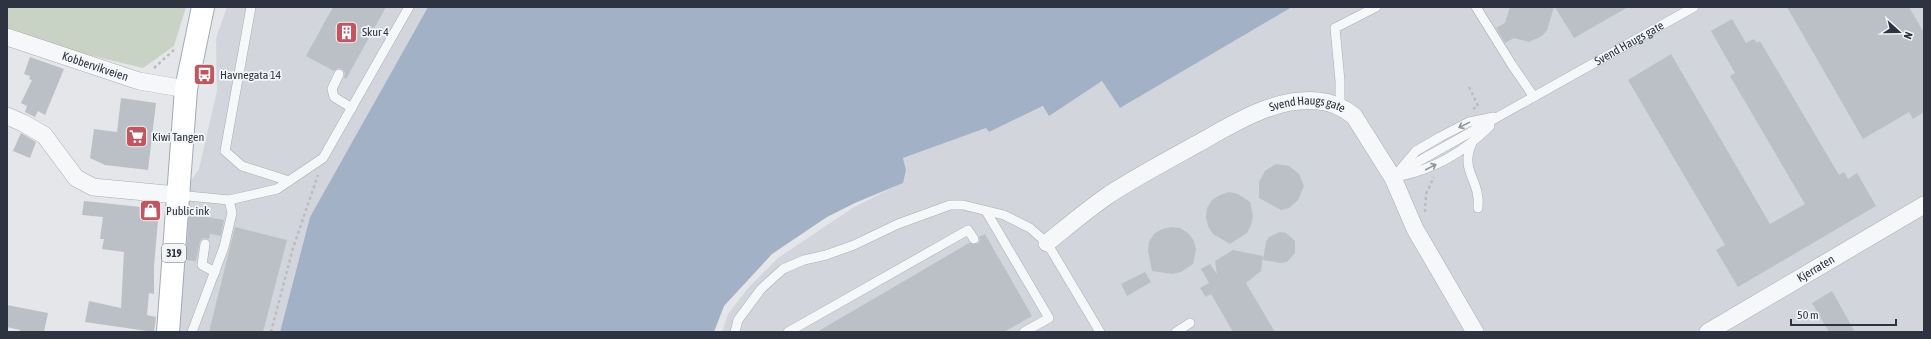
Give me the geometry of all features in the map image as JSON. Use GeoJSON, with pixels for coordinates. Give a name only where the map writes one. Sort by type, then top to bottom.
{"type":"FeatureCollection","features":[{"type":"Feature","properties":{"kind":"main road","name":"319"},"geometry":{"type":"LineString","coordinates":[[168,332],[186,90],[203,7]]}},
{"type":"Feature","properties":{"kind":"street","name":"Kobbervikveien"},"geometry":{"type":"LineString","coordinates":[[7,37],[139,81],[186,90]]}},
{"type":"Feature","properties":{"kind":"street","name":"Svend Haugs gate"},"geometry":{"type":"LineString","coordinates":[[1047,242],[1110,194],[1159,165],[1255,113],[1301,102],[1318,101],[1340,107],[1354,116],[1393,178],[1415,229],[1475,332]]}},
{"type":"Feature","properties":{"kind":"street"},"geometry":{"type":"LineString","coordinates":[[7,116],[44,135],[76,178],[93,187],[177,195]]}},
{"type":"Feature","properties":{"kind":"street","name":"Kjerraten"},"geometry":{"type":"LineString","coordinates":[[1708,332],[1924,205]]}},
{"type":"Feature","properties":{"kind":"lane"},"geometry":{"type":"LineString","coordinates":[[251,7],[225,151],[242,166],[289,181]]}},
{"type":"Feature","properties":{"kind":"lane"},"geometry":{"type":"LineString","coordinates":[[177,195],[229,200],[277,189],[323,158],[409,7]]}},
{"type":"Feature","properties":{"kind":"lane"},"geometry":{"type":"LineString","coordinates":[[1340,107],[1340,81],[1335,28],[1376,7]]}},
{"type":"Feature","properties":{"kind":"lane"},"geometry":{"type":"LineString","coordinates":[[1476,7],[1482,14],[1512,65],[1534,97]]}},
{"type":"Feature","properties":{"kind":"lane","name":"Svend Haugs gate"},"geometry":{"type":"LineString","coordinates":[[1501,115],[1694,7]]}},
{"type":"Feature","properties":{"kind":"lane"},"geometry":{"type":"LineString","coordinates":[[339,74],[332,89],[334,97],[352,108]]}},
{"type":"Feature","properties":{"kind":"lane"},"geometry":{"type":"LineString","coordinates":[[1393,178],[1425,157],[1501,115]]}},
{"type":"Feature","properties":{"kind":"lane"},"geometry":{"type":"LineString","coordinates":[[1393,178],[1427,169],[1472,144],[1501,115]]}},
{"type":"Feature","properties":{"kind":"lane"},"geometry":{"type":"LineString","coordinates":[[1393,178],[1416,151],[1469,122],[1501,115]]}},
{"type":"Feature","properties":{"kind":"lane"},"geometry":{"type":"LineString","coordinates":[[1476,130],[1472,144],[1468,151],[1467,166],[1478,189],[1478,208]]}},
{"type":"Feature","properties":{"kind":"lane"},"geometry":{"type":"LineString","coordinates":[[192,332],[224,247],[232,213],[229,200]]}},
{"type":"Feature","properties":{"kind":"lane"},"geometry":{"type":"LineString","coordinates":[[735,332],[738,320],[761,289],[783,270],[804,260],[826,255],[854,245],[898,224],[950,205],[963,205],[1004,216],[1030,228],[1047,242],[1100,332]]}},
{"type":"Feature","properties":{"kind":"lane"},"geometry":{"type":"LineString","coordinates":[[986,211],[1049,318],[1024,332]]}},
{"type":"Feature","properties":{"kind":"lane"},"geometry":{"type":"LineString","coordinates":[[788,332],[968,230],[974,239]]}},
{"type":"Feature","properties":{"kind":"lane"},"geometry":{"type":"LineString","coordinates":[[205,244],[202,265],[215,272]]}},
{"type":"Feature","properties":{"kind":"lane"},"geometry":{"type":"LineString","coordinates":[[1176,332],[1190,323]]}},
{"type":"Feature","properties":{"kind":"path"},"geometry":{"type":"LineString","coordinates":[[154,69],[180,45]]}},
{"type":"Feature","properties":{"kind":"path"},"geometry":{"type":"LineString","coordinates":[[271,332],[293,248],[323,158]]}},
{"type":"Feature","properties":{"kind":"shaded area"},"geometry":{"type":"Polygon","coordinates":[[[7,7],[186,7],[174,46],[143,68],[72,51],[7,29],[7,7]]]}},
{"type":"Feature","properties":{"kind":"shaded area"},"geometry":{"type":"Polygon","coordinates":[[[227,7],[428,7],[310,217],[280,332],[176,332],[190,182],[199,169],[217,91],[216,38],[227,7]]]}},
{"type":"Feature","properties":{"kind":"shaded area"},"geometry":{"type":"Polygon","coordinates":[[[1292,7],[1924,7],[1924,332],[722,332],[728,314],[748,288],[778,258],[854,207],[902,183],[906,170],[903,158],[986,128],[989,132],[1044,106],[1049,115],[1102,80],[1120,108],[1292,7]]]}},
{"type":"Feature","properties":{"kind":"water"},"geometry":{"type":"Polygon","coordinates":[[[428,7],[1292,7],[1120,108],[1102,81],[1049,116],[1043,106],[989,132],[986,128],[903,158],[906,170],[903,183],[855,203],[827,217],[772,254],[724,306],[714,332],[280,332],[310,217],[428,7]]]}},
{"type":"Feature","properties":{"kind":"building","name":"Skur 4"},"geometry":{"type":"Polygon","coordinates":[[[333,7],[386,7],[346,79],[344,77],[345,73],[342,69],[338,68],[334,71],[306,56],[333,7]]]}},
{"type":"Feature","properties":{"kind":"building"},"geometry":{"type":"Polygon","coordinates":[[[1510,7],[1554,7],[1547,30],[1542,36],[1529,42],[1514,38],[1505,43],[1496,28],[1505,23],[1510,7]]]}},
{"type":"Feature","properties":{"kind":"building"},"geometry":{"type":"Polygon","coordinates":[[[1555,7],[1628,7],[1574,38],[1555,7]]]}},
{"type":"Feature","properties":{"kind":"building"},"geometry":{"type":"Polygon","coordinates":[[[1787,7],[1909,7],[1924,33],[1924,112],[1913,119],[1909,112],[1863,139],[1787,7]]]}},
{"type":"Feature","properties":{"kind":"building"},"geometry":{"type":"Polygon","coordinates":[[[1732,19],[1746,43],[1754,39],[1757,43],[1760,41],[1839,175],[1844,172],[1848,179],[1857,173],[1876,206],[1738,287],[1716,250],[1725,245],[1628,80],[1671,54],[1770,224],[1805,204],[1730,76],[1735,73],[1711,31],[1732,19]]]}},
{"type":"Feature","properties":{"kind":"building"},"geometry":{"type":"Polygon","coordinates":[[[30,57],[64,69],[45,115],[38,111],[35,117],[25,112],[27,106],[21,103],[32,80],[29,79],[30,76],[24,74],[30,57]]]}},
{"type":"Feature","properties":{"kind":"building"},"geometry":{"type":"Polygon","coordinates":[[[121,98],[156,103],[148,170],[105,165],[90,158],[94,129],[117,132],[121,98]]]}},
{"type":"Feature","properties":{"kind":"building"},"geometry":{"type":"Polygon","coordinates":[[[21,133],[36,142],[30,158],[13,151],[21,133]]]}},
{"type":"Feature","properties":{"kind":"building"},"geometry":{"type":"Polygon","coordinates":[[[1276,164],[1289,166],[1299,174],[1304,186],[1298,200],[1289,208],[1281,210],[1259,198],[1259,182],[1265,171],[1276,164]]]}},
{"type":"Feature","properties":{"kind":"building"},"geometry":{"type":"Polygon","coordinates":[[[1229,192],[1238,194],[1250,202],[1253,216],[1247,233],[1230,244],[1213,234],[1208,226],[1206,217],[1207,208],[1212,200],[1229,192]]]}},
{"type":"Feature","properties":{"kind":"building"},"geometry":{"type":"Polygon","coordinates":[[[84,201],[159,209],[154,266],[154,294],[149,293],[147,315],[156,317],[154,332],[85,322],[89,301],[121,308],[124,252],[102,249],[104,239],[100,239],[103,217],[82,215],[84,201]]]}},
{"type":"Feature","properties":{"kind":"building"},"geometry":{"type":"Polygon","coordinates":[[[189,214],[224,220],[221,236],[210,234],[209,239],[203,238],[200,241],[196,261],[186,260],[189,214]]]}},
{"type":"Feature","properties":{"kind":"building"},"geometry":{"type":"Polygon","coordinates":[[[235,227],[287,240],[263,332],[209,332],[235,227]]]}},
{"type":"Feature","properties":{"kind":"building"},"geometry":{"type":"Polygon","coordinates":[[[1171,227],[1180,228],[1188,233],[1194,241],[1196,250],[1193,264],[1181,272],[1172,274],[1152,271],[1148,251],[1149,242],[1154,234],[1162,229],[1171,227]]]}},
{"type":"Feature","properties":{"kind":"building"},"geometry":{"type":"Polygon","coordinates":[[[1280,232],[1286,233],[1295,241],[1295,253],[1287,262],[1281,263],[1263,260],[1266,242],[1269,237],[1280,232]]]}},
{"type":"Feature","properties":{"kind":"building"},"geometry":{"type":"Polygon","coordinates":[[[985,234],[1032,316],[1004,332],[817,332],[969,243],[977,244],[980,241],[979,237],[985,234]]]}},
{"type":"Feature","properties":{"kind":"building"},"geometry":{"type":"Polygon","coordinates":[[[1233,250],[1263,256],[1261,271],[1246,283],[1275,332],[1233,332],[1211,294],[1206,297],[1200,288],[1209,283],[1201,269],[1210,264],[1217,274],[1215,261],[1233,250]]]}},
{"type":"Feature","properties":{"kind":"building"},"geometry":{"type":"Polygon","coordinates":[[[1145,272],[1151,282],[1127,296],[1121,284],[1145,272]]]}},
{"type":"Feature","properties":{"kind":"building"},"geometry":{"type":"Polygon","coordinates":[[[1832,291],[1855,332],[1829,332],[1812,303],[1832,291]]]}},
{"type":"Feature","properties":{"kind":"building"},"geometry":{"type":"Polygon","coordinates":[[[7,305],[48,313],[44,332],[20,332],[20,330],[7,327],[7,305]]]}},
{"type":"Feature","properties":{"kind":"place","name":"Skur 4"},"geometry":{"type":"Point","coordinates":[346,32]}},
{"type":"Feature","properties":{"kind":"place","name":"Havnegata 14"},"geometry":{"type":"Point","coordinates":[204,75]}},
{"type":"Feature","properties":{"kind":"place","name":"Kiwi Tangen"},"geometry":{"type":"Point","coordinates":[136,137]}},
{"type":"Feature","properties":{"kind":"place","name":"Public ink"},"geometry":{"type":"Point","coordinates":[151,211]}}]}
